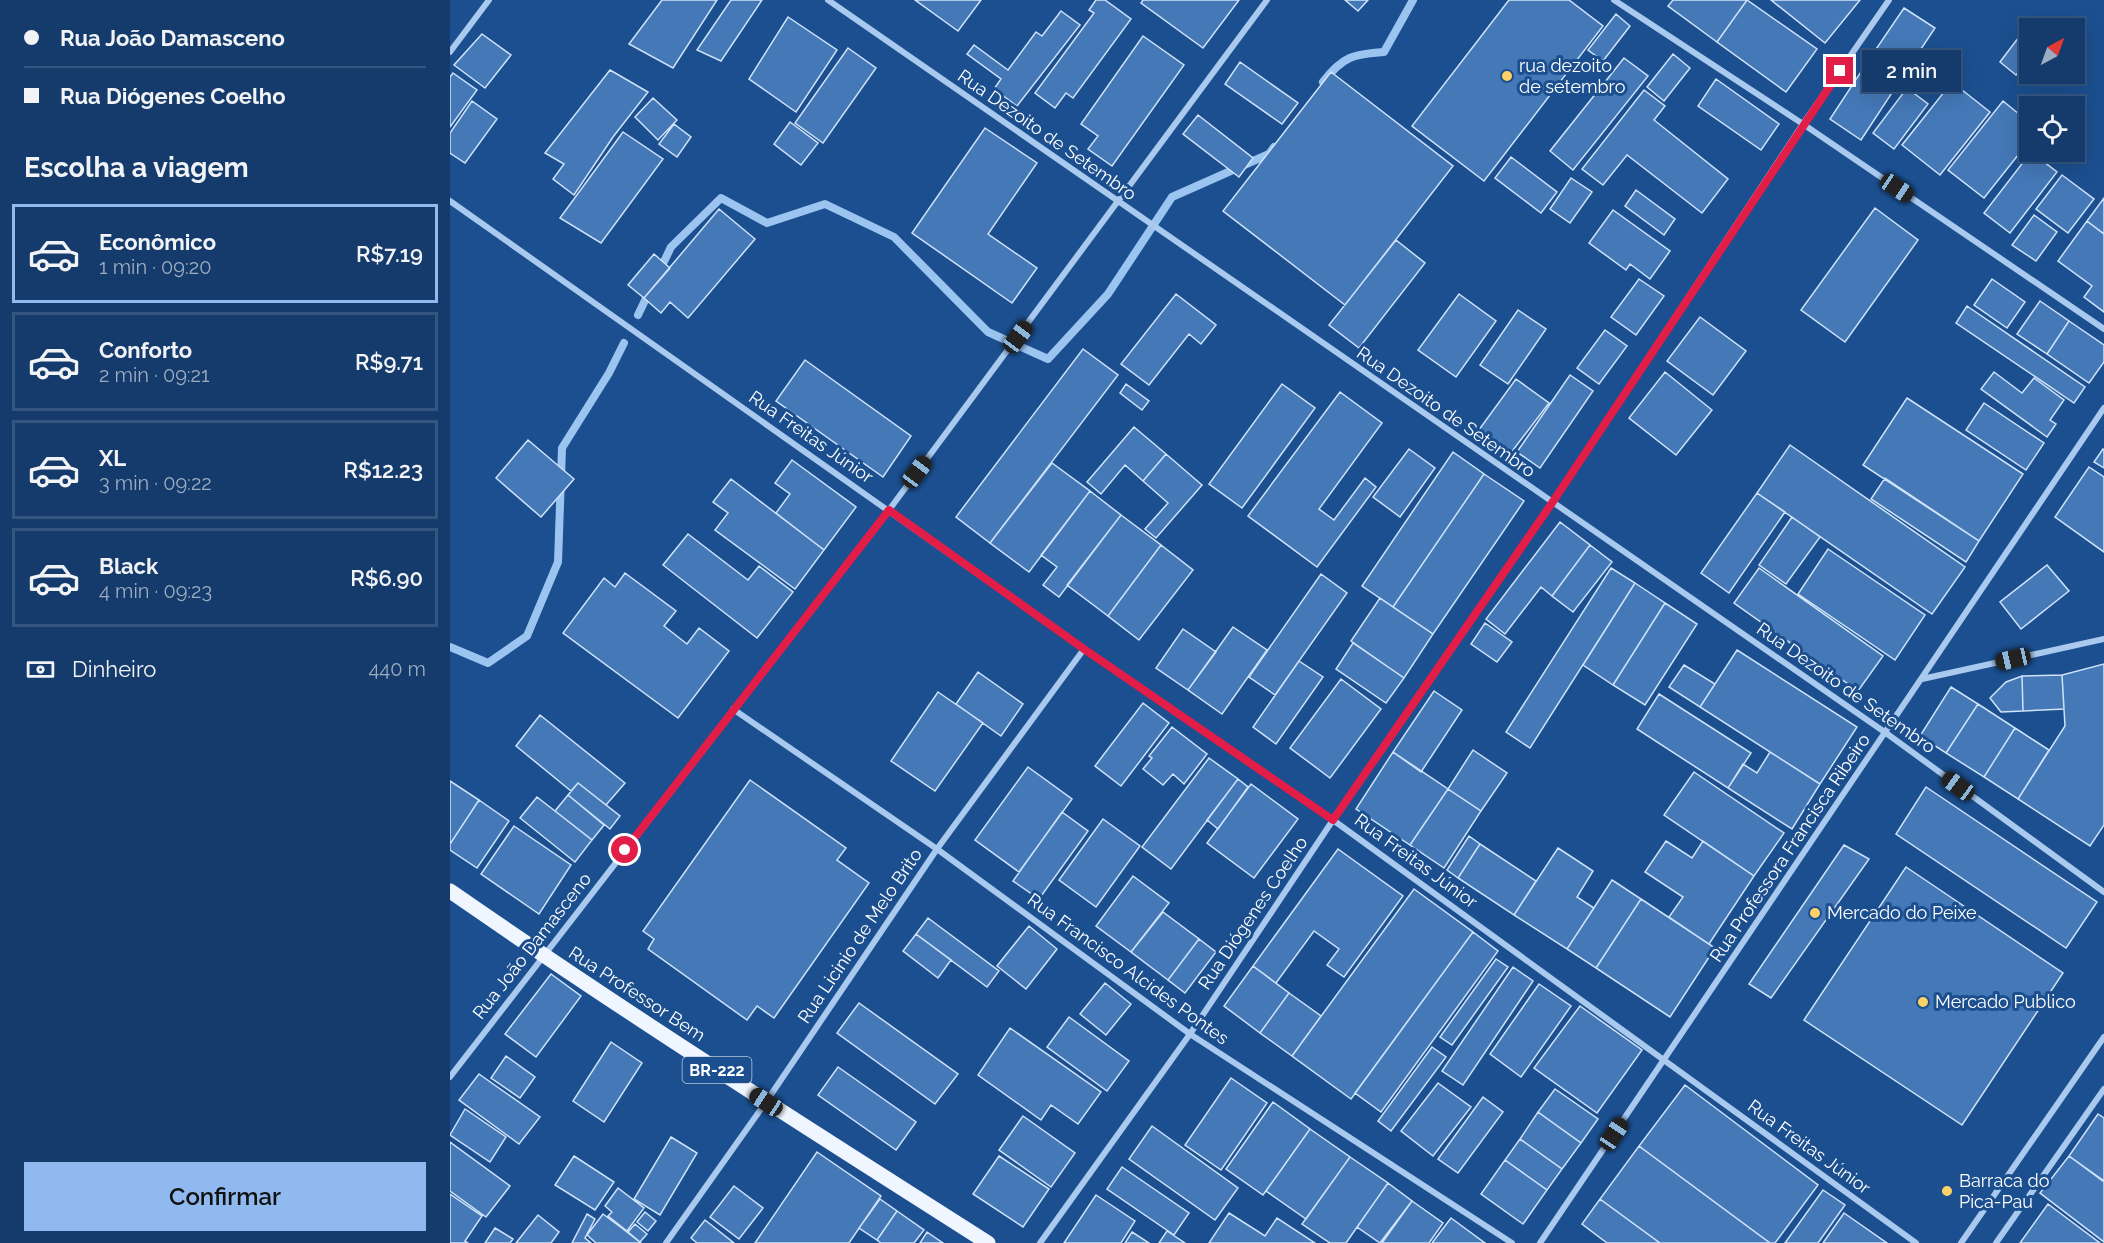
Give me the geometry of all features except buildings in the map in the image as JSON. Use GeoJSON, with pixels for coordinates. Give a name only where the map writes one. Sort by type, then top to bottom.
{"type":"FeatureCollection","features":[{"type":"Feature","properties":{"kind":"main road","name":"Rua Professor Bem"},"geometry":{"type":"LineString","coordinates":[[450,891],[544,956],[766,1102],[988,1243]]}},
{"type":"Feature","properties":{"kind":"street"},"geometry":{"type":"LineString","coordinates":[[450,52],[489,0]]}},
{"type":"Feature","properties":{"kind":"street","name":"Rua Dezoito de Setembro"},"geometry":{"type":"LineString","coordinates":[[828,0],[1886,733],[2104,892]]}},
{"type":"Feature","properties":{"kind":"street","name":"Rua João Damasceno"},"geometry":{"type":"LineString","coordinates":[[450,1077],[889,510],[1267,0]]}},
{"type":"Feature","properties":{"kind":"street"},"geometry":{"type":"LineString","coordinates":[[1614,0],[1803,124],[2104,329]]}},
{"type":"Feature","properties":{"kind":"street","name":"Rua Diógenes Coelho"},"geometry":{"type":"LineString","coordinates":[[1040,1243],[1190,1034],[1333,820],[1552,503],[1803,124],[1889,0]]}},
{"type":"Feature","properties":{"kind":"street","name":"Rua Freitas Júnior"},"geometry":{"type":"LineString","coordinates":[[450,201],[1084,649],[1333,820],[1916,1243]]}},
{"type":"Feature","properties":{"kind":"street","name":"Rua Professora Francisca Ribeiro"},"geometry":{"type":"LineString","coordinates":[[1540,1243],[2104,408]]}},
{"type":"Feature","properties":{"kind":"street"},"geometry":{"type":"LineString","coordinates":[[1921,679],[2104,639]]}},
{"type":"Feature","properties":{"kind":"street","name":"Rua Licinio de Melo Brito"},"geometry":{"type":"LineString","coordinates":[[666,1243],[766,1102],[937,849],[1084,649]]}},
{"type":"Feature","properties":{"kind":"street","name":"Rua Francisco Alcides Pontes"},"geometry":{"type":"LineString","coordinates":[[733,709],[937,849],[1190,1034],[1512,1243]]}},
{"type":"Feature","properties":{"kind":"street"},"geometry":{"type":"LineString","coordinates":[[1961,1243],[2104,1037]]}},
{"type":"Feature","properties":{"kind":"street"},"geometry":{"type":"LineString","coordinates":[[1996,1243],[2104,1089]]}},
{"type":"Feature","properties":{"kind":"waterway"},"geometry":{"type":"LineString","coordinates":[[1323,82],[1330,73],[1350,58],[1384,52],[1413,0]]}},
{"type":"Feature","properties":{"kind":"waterway"},"geometry":{"type":"LineString","coordinates":[[659,272],[671,247],[721,198],[767,223],[825,204],[894,237],[988,332],[1048,359],[1108,294],[1172,197],[1269,154],[1274,147]]}},
{"type":"Feature","properties":{"kind":"waterway"},"geometry":{"type":"LineString","coordinates":[[638,315],[649,292]]}},
{"type":"Feature","properties":{"kind":"waterway"},"geometry":{"type":"LineString","coordinates":[[450,647],[488,663],[527,636],[558,562],[562,448],[609,373],[624,343]]}},
{"type":"Feature","properties":{"kind":"place","name":"rua dezoito de setembro"},"geometry":{"type":"Point","coordinates":[1507,76]}},
{"type":"Feature","properties":{"kind":"place","name":"Mercado do Peixe"},"geometry":{"type":"Point","coordinates":[1815,913]}},
{"type":"Feature","properties":{"kind":"place","name":"Mercado Publico"},"geometry":{"type":"Point","coordinates":[1923,1002]}},
{"type":"Feature","properties":{"kind":"place","name":"Barraca do Pica-Pau"},"geometry":{"type":"Point","coordinates":[1947,1191]}},
{"type":"Feature","properties":{"kind":"route"},"geometry":{"type":"LineString","coordinates":[[625,850],[889,510],[1084,649],[1333,820],[1552,503],[1840,71]]}}]}
